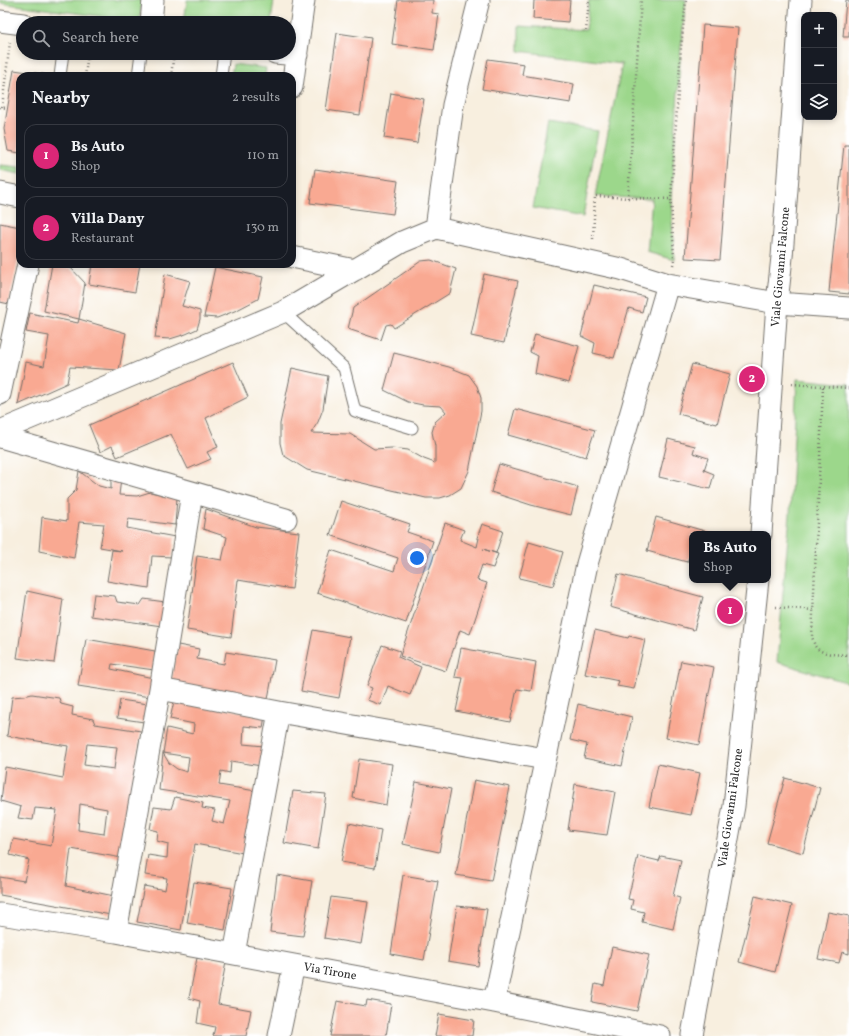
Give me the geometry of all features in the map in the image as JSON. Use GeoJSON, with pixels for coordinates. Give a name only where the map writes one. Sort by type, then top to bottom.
{"type":"FeatureCollection","features":[{"type":"Feature","properties":{"kind":"street"},"geometry":{"type":"LineString","coordinates":[[151,16],[153,0]]}},
{"type":"Feature","properties":{"kind":"street"},"geometry":{"type":"LineString","coordinates":[[294,72],[304,0]]}},
{"type":"Feature","properties":{"kind":"street"},"geometry":{"type":"LineString","coordinates":[[436,228],[453,105],[479,0]]}},
{"type":"Feature","properties":{"kind":"street","name":"Viale Giovanni Falcone"},"geometry":{"type":"LineString","coordinates":[[761,531],[777,303],[782,257],[801,0]]}},
{"type":"Feature","properties":{"kind":"street"},"geometry":{"type":"LineString","coordinates":[[0,193],[16,196]]}},
{"type":"Feature","properties":{"kind":"street"},"geometry":{"type":"LineString","coordinates":[[0,431],[282,312],[402,242],[436,228],[621,269],[668,284],[777,303],[849,308]]}},
{"type":"Feature","properties":{"kind":"street"},"geometry":{"type":"LineString","coordinates":[[296,258],[355,270]]}},
{"type":"Feature","properties":{"kind":"street"},"geometry":{"type":"LineString","coordinates":[[0,394],[27,268]]}},
{"type":"Feature","properties":{"kind":"street"},"geometry":{"type":"LineString","coordinates":[[494,1002],[587,564],[668,284]]}},
{"type":"Feature","properties":{"kind":"street"},"geometry":{"type":"LineString","coordinates":[[0,438],[286,519]]}},
{"type":"Feature","properties":{"kind":"street"},"geometry":{"type":"LineString","coordinates":[[116,932],[160,689],[192,493]]}},
{"type":"Feature","properties":{"kind":"street","name":"Viale Giovanni Falcone"},"geometry":{"type":"LineString","coordinates":[[690,1036],[734,806],[758,583]]}},
{"type":"Feature","properties":{"kind":"street"},"geometry":{"type":"LineString","coordinates":[[160,689],[545,760]]}},
{"type":"Feature","properties":{"kind":"street"},"geometry":{"type":"LineString","coordinates":[[234,954],[279,712]]}},
{"type":"Feature","properties":{"kind":"street","name":"Via Tirone"},"geometry":{"type":"LineString","coordinates":[[0,914],[116,932],[494,1002],[660,1036]]}},
{"type":"Feature","properties":{"kind":"street"},"geometry":{"type":"LineString","coordinates":[[279,1036],[294,965]]}},
{"type":"Feature","properties":{"kind":"lane"},"geometry":{"type":"LineString","coordinates":[[61,72],[62,60]]}},
{"type":"Feature","properties":{"kind":"lane"},"geometry":{"type":"LineString","coordinates":[[139,72],[140,60]]}},
{"type":"Feature","properties":{"kind":"lane"},"geometry":{"type":"LineString","coordinates":[[222,72],[223,60]]}},
{"type":"Feature","properties":{"kind":"lane"},"geometry":{"type":"LineString","coordinates":[[282,312],[344,368],[355,411],[412,428]]}},
{"type":"Feature","properties":{"kind":"path"},"geometry":{"type":"LineString","coordinates":[[586,31],[589,0]]}},
{"type":"Feature","properties":{"kind":"path"},"geometry":{"type":"LineString","coordinates":[[628,198],[641,0]]}},
{"type":"Feature","properties":{"kind":"path"},"geometry":{"type":"LineString","coordinates":[[668,284],[674,260],[671,199],[681,47],[686,0]]}},
{"type":"Feature","properties":{"kind":"path"},"geometry":{"type":"LineString","coordinates":[[6,108],[1,107],[12,23]]}},
{"type":"Feature","properties":{"kind":"path"},"geometry":{"type":"LineString","coordinates":[[86,72],[87,60]]}},
{"type":"Feature","properties":{"kind":"path"},"geometry":{"type":"LineString","coordinates":[[172,72],[173,60]]}},
{"type":"Feature","properties":{"kind":"path"},"geometry":{"type":"LineString","coordinates":[[593,238],[595,196],[671,199]]}},
{"type":"Feature","properties":{"kind":"path"},"geometry":{"type":"LineString","coordinates":[[772,383],[823,387],[849,388],[849,386]]}},
{"type":"Feature","properties":{"kind":"path"},"geometry":{"type":"LineString","coordinates":[[823,387],[812,637],[815,646],[822,651],[831,654],[849,655]]}},
{"type":"Feature","properties":{"kind":"path"},"geometry":{"type":"LineString","coordinates":[[756,605],[814,610]]}},
{"type":"Feature","properties":{"kind":"green space"},"geometry":{"type":"Polygon","coordinates":[[[0,0],[142,0],[140,16],[98,16],[0,3],[0,0]]]}},
{"type":"Feature","properties":{"kind":"green space"},"geometry":{"type":"Polygon","coordinates":[[[187,0],[274,0],[272,16],[185,16],[187,0]]]}},
{"type":"Feature","properties":{"kind":"green space"},"geometry":{"type":"Polygon","coordinates":[[[589,0],[686,0],[681,47],[671,199],[674,260],[647,252],[652,199],[595,196],[622,64],[519,51],[519,26],[586,30],[589,0]]]}},
{"type":"Feature","properties":{"kind":"green space"},"geometry":{"type":"Polygon","coordinates":[[[233,64],[266,68],[266,72],[232,72],[233,64]]]}},
{"type":"Feature","properties":{"kind":"green space"},"geometry":{"type":"Polygon","coordinates":[[[548,123],[598,131],[583,217],[533,208],[548,123]]]}},
{"type":"Feature","properties":{"kind":"green space"},"geometry":{"type":"Polygon","coordinates":[[[0,165],[16,167],[16,173],[0,170],[0,165]]]}},
{"type":"Feature","properties":{"kind":"green space"},"geometry":{"type":"Polygon","coordinates":[[[797,379],[849,384],[849,683],[777,662],[790,514],[797,379]]]}},
{"type":"Feature","properties":{"kind":"building"},"geometry":{"type":"Polygon","coordinates":[[[398,0],[433,0],[432,13],[439,14],[434,50],[392,44],[398,0]]]}},
{"type":"Feature","properties":{"kind":"building"},"geometry":{"type":"Polygon","coordinates":[[[534,0],[570,0],[568,22],[533,19],[534,0]]]}},
{"type":"Feature","properties":{"kind":"building"},"geometry":{"type":"Polygon","coordinates":[[[846,0],[849,0],[849,37],[843,37],[846,0]]]}},
{"type":"Feature","properties":{"kind":"building"},"geometry":{"type":"Polygon","coordinates":[[[703,25],[738,28],[720,260],[685,258],[703,25]]]}},
{"type":"Feature","properties":{"kind":"building"},"geometry":{"type":"Polygon","coordinates":[[[337,33],[371,38],[360,115],[326,110],[337,33]]]}},
{"type":"Feature","properties":{"kind":"building"},"geometry":{"type":"Polygon","coordinates":[[[488,59],[524,64],[522,75],[574,84],[571,103],[482,89],[488,59]]]}},
{"type":"Feature","properties":{"kind":"building"},"geometry":{"type":"Polygon","coordinates":[[[14,70],[28,72],[16,72],[16,152],[8,151],[4,129],[14,70]]]}},
{"type":"Feature","properties":{"kind":"building"},"geometry":{"type":"Polygon","coordinates":[[[391,93],[424,99],[417,143],[384,138],[391,93]]]}},
{"type":"Feature","properties":{"kind":"building"},"geometry":{"type":"Polygon","coordinates":[[[844,145],[849,145],[849,294],[829,292],[844,145]]]}},
{"type":"Feature","properties":{"kind":"building"},"geometry":{"type":"Polygon","coordinates":[[[315,169],[398,181],[393,214],[310,203],[315,169]]]}},
{"type":"Feature","properties":{"kind":"building"},"geometry":{"type":"Polygon","coordinates":[[[0,223],[16,226],[17,268],[9,304],[0,302],[0,223]]]}},
{"type":"Feature","properties":{"kind":"building"},"geometry":{"type":"Polygon","coordinates":[[[431,260],[456,269],[450,293],[394,328],[391,324],[386,325],[381,340],[348,329],[353,308],[421,261],[431,260]]]}},
{"type":"Feature","properties":{"kind":"building"},"geometry":{"type":"Polygon","coordinates":[[[51,268],[71,268],[85,283],[79,319],[44,311],[51,268]]]}},
{"type":"Feature","properties":{"kind":"building"},"geometry":{"type":"Polygon","coordinates":[[[91,268],[139,268],[135,292],[89,284],[91,268]]]}},
{"type":"Feature","properties":{"kind":"building"},"geometry":{"type":"Polygon","coordinates":[[[215,268],[263,277],[258,299],[217,318],[204,317],[215,268]]]}},
{"type":"Feature","properties":{"kind":"building"},"geometry":{"type":"Polygon","coordinates":[[[165,274],[190,281],[182,306],[200,311],[200,319],[197,329],[170,339],[155,338],[165,274]]]}},
{"type":"Feature","properties":{"kind":"building"},"geometry":{"type":"Polygon","coordinates":[[[484,274],[518,281],[504,343],[471,336],[484,274]]]}},
{"type":"Feature","properties":{"kind":"building"},"geometry":{"type":"Polygon","coordinates":[[[594,285],[646,297],[642,312],[629,308],[614,358],[593,353],[595,343],[581,336],[594,285]]]}},
{"type":"Feature","properties":{"kind":"building"},"geometry":{"type":"Polygon","coordinates":[[[30,313],[78,323],[79,319],[126,333],[119,370],[70,367],[67,383],[18,405],[26,362],[44,366],[49,336],[26,332],[30,313]]]}},
{"type":"Feature","properties":{"kind":"building"},"geometry":{"type":"Polygon","coordinates":[[[535,334],[579,346],[569,383],[535,374],[538,356],[530,352],[535,334]]]}},
{"type":"Feature","properties":{"kind":"building"},"geometry":{"type":"Polygon","coordinates":[[[394,353],[449,367],[469,375],[477,386],[481,398],[481,411],[469,471],[461,488],[450,495],[440,498],[426,498],[307,470],[283,455],[280,443],[280,424],[292,368],[328,376],[323,409],[318,422],[311,433],[350,434],[374,449],[392,448],[408,450],[435,463],[435,446],[432,432],[435,422],[446,412],[441,406],[408,402],[384,390],[394,353]]]}},
{"type":"Feature","properties":{"kind":"building"},"geometry":{"type":"Polygon","coordinates":[[[233,362],[248,397],[206,418],[218,447],[207,452],[211,459],[188,469],[171,434],[117,457],[112,446],[100,452],[89,425],[233,362]]]}},
{"type":"Feature","properties":{"kind":"building"},"geometry":{"type":"Polygon","coordinates":[[[692,364],[730,374],[717,424],[678,414],[692,364]]]}},
{"type":"Feature","properties":{"kind":"building"},"geometry":{"type":"Polygon","coordinates":[[[515,409],[595,430],[586,457],[508,435],[515,409]]]}},
{"type":"Feature","properties":{"kind":"building"},"geometry":{"type":"Polygon","coordinates":[[[668,439],[695,446],[693,453],[708,458],[704,470],[714,474],[710,489],[659,477],[668,439]]]}},
{"type":"Feature","properties":{"kind":"building"},"geometry":{"type":"Polygon","coordinates":[[[499,464],[578,487],[571,515],[531,505],[491,492],[499,464]]]}},
{"type":"Feature","properties":{"kind":"building"},"geometry":{"type":"Polygon","coordinates":[[[79,471],[99,486],[111,489],[111,477],[121,479],[119,495],[137,496],[150,492],[177,498],[175,525],[128,519],[127,528],[175,537],[172,557],[152,556],[149,588],[107,581],[112,550],[122,551],[100,547],[104,524],[79,522],[74,558],[39,551],[42,517],[67,521],[67,499],[76,490],[79,471]]]}},
{"type":"Feature","properties":{"kind":"building"},"geometry":{"type":"Polygon","coordinates":[[[341,501],[410,524],[407,532],[433,541],[406,623],[317,593],[331,550],[394,571],[398,558],[330,535],[341,501]]]}},
{"type":"Feature","properties":{"kind":"building"},"geometry":{"type":"Polygon","coordinates":[[[206,509],[256,527],[299,532],[292,589],[238,580],[231,637],[187,630],[197,556],[222,560],[227,537],[203,529],[206,509]]]}},
{"type":"Feature","properties":{"kind":"building"},"geometry":{"type":"Polygon","coordinates":[[[656,517],[705,531],[689,531],[689,557],[687,562],[647,551],[656,517]]]}},
{"type":"Feature","properties":{"kind":"building"},"geometry":{"type":"Polygon","coordinates":[[[445,523],[464,530],[460,540],[477,547],[479,538],[477,538],[482,524],[503,531],[496,553],[483,549],[498,554],[493,568],[482,565],[477,580],[487,583],[470,634],[460,630],[446,671],[400,656],[445,523]]]}},
{"type":"Feature","properties":{"kind":"building"},"geometry":{"type":"Polygon","coordinates":[[[529,542],[563,552],[553,586],[519,578],[529,542]]]}},
{"type":"Feature","properties":{"kind":"building"},"geometry":{"type":"Polygon","coordinates":[[[618,574],[703,597],[694,630],[610,607],[618,574]]]}},
{"type":"Feature","properties":{"kind":"building"},"geometry":{"type":"Polygon","coordinates":[[[27,591],[63,599],[54,663],[17,658],[27,591]]]}},
{"type":"Feature","properties":{"kind":"building"},"geometry":{"type":"Polygon","coordinates":[[[94,594],[115,596],[117,602],[140,605],[144,599],[165,602],[162,626],[91,616],[94,594]]]}},
{"type":"Feature","properties":{"kind":"building"},"geometry":{"type":"Polygon","coordinates":[[[313,630],[350,637],[339,698],[301,691],[313,630]]]}},
{"type":"Feature","properties":{"kind":"building"},"geometry":{"type":"Polygon","coordinates":[[[595,630],[628,638],[629,636],[645,640],[634,689],[617,686],[619,681],[585,674],[595,630]]]}},
{"type":"Feature","properties":{"kind":"building"},"geometry":{"type":"Polygon","coordinates":[[[86,639],[155,651],[154,670],[112,664],[111,669],[153,678],[150,697],[78,686],[86,639]]]}},
{"type":"Feature","properties":{"kind":"building"},"geometry":{"type":"Polygon","coordinates":[[[178,645],[199,649],[197,659],[224,664],[226,652],[275,660],[268,699],[171,683],[178,645]]]}},
{"type":"Feature","properties":{"kind":"building"},"geometry":{"type":"Polygon","coordinates":[[[382,645],[400,651],[398,657],[421,667],[410,695],[388,686],[381,705],[367,700],[372,688],[367,686],[382,645]]]}},
{"type":"Feature","properties":{"kind":"building"},"geometry":{"type":"Polygon","coordinates":[[[461,648],[536,662],[531,691],[517,689],[510,722],[456,711],[463,678],[455,677],[461,648]]]}},
{"type":"Feature","properties":{"kind":"building"},"geometry":{"type":"Polygon","coordinates":[[[681,661],[714,667],[699,745],[666,738],[681,661]]]}},
{"type":"Feature","properties":{"kind":"building"},"geometry":{"type":"Polygon","coordinates":[[[32,694],[59,698],[61,704],[73,707],[72,715],[93,719],[95,724],[141,731],[122,858],[71,849],[66,886],[114,896],[111,915],[0,895],[0,877],[24,881],[29,860],[10,855],[13,839],[51,846],[57,810],[35,808],[33,820],[18,818],[21,807],[1,801],[5,767],[63,778],[68,746],[7,736],[12,697],[32,694]],[[87,744],[84,765],[114,769],[117,747],[87,744]],[[80,804],[78,830],[104,834],[107,809],[80,804]]]}},
{"type":"Feature","properties":{"kind":"building"},"geometry":{"type":"Polygon","coordinates":[[[120,700],[148,704],[144,722],[117,718],[120,700]]]}},
{"type":"Feature","properties":{"kind":"building"},"geometry":{"type":"Polygon","coordinates":[[[174,701],[265,715],[263,728],[244,726],[243,744],[264,746],[261,766],[231,761],[230,773],[221,771],[219,785],[256,791],[243,853],[195,844],[181,930],[137,922],[144,886],[165,890],[167,878],[145,875],[148,855],[167,858],[168,844],[157,841],[158,831],[150,829],[154,807],[171,809],[175,797],[203,803],[202,808],[215,810],[212,821],[224,824],[230,801],[159,790],[163,753],[167,728],[193,734],[194,724],[170,719],[174,701]],[[163,753],[169,763],[177,769],[187,772],[189,757],[163,753]]]}},
{"type":"Feature","properties":{"kind":"building"},"geometry":{"type":"Polygon","coordinates":[[[578,704],[632,717],[622,766],[584,758],[587,744],[570,740],[578,704]]]}},
{"type":"Feature","properties":{"kind":"building"},"geometry":{"type":"Polygon","coordinates":[[[359,759],[392,764],[386,805],[353,798],[359,759]]]}},
{"type":"Feature","properties":{"kind":"building"},"geometry":{"type":"Polygon","coordinates":[[[658,764],[700,773],[691,815],[649,807],[658,764]]]}},
{"type":"Feature","properties":{"kind":"building"},"geometry":{"type":"Polygon","coordinates":[[[785,778],[820,788],[803,853],[767,843],[785,778]]]}},
{"type":"Feature","properties":{"kind":"building"},"geometry":{"type":"Polygon","coordinates":[[[474,780],[510,787],[491,881],[456,875],[474,780]]]}},
{"type":"Feature","properties":{"kind":"building"},"geometry":{"type":"Polygon","coordinates":[[[416,782],[451,789],[439,852],[403,844],[416,782]]]}},
{"type":"Feature","properties":{"kind":"building"},"geometry":{"type":"Polygon","coordinates":[[[575,784],[615,792],[607,835],[568,830],[575,784]]]}},
{"type":"Feature","properties":{"kind":"building"},"geometry":{"type":"Polygon","coordinates":[[[293,791],[326,794],[318,849],[284,843],[293,791]]]}},
{"type":"Feature","properties":{"kind":"building"},"geometry":{"type":"Polygon","coordinates":[[[349,823],[381,830],[375,868],[341,862],[349,823]]]}},
{"type":"Feature","properties":{"kind":"building"},"geometry":{"type":"Polygon","coordinates":[[[638,856],[659,861],[661,856],[681,860],[673,896],[680,898],[673,929],[642,922],[644,912],[631,909],[633,900],[628,899],[638,856]]]}},
{"type":"Feature","properties":{"kind":"building"},"geometry":{"type":"Polygon","coordinates":[[[277,875],[312,881],[303,936],[270,932],[277,875]]]}},
{"type":"Feature","properties":{"kind":"building"},"geometry":{"type":"Polygon","coordinates":[[[403,875],[438,881],[424,960],[391,954],[403,875]]]}},
{"type":"Feature","properties":{"kind":"building"},"geometry":{"type":"Polygon","coordinates":[[[194,882],[232,888],[225,930],[187,923],[194,882]]]}},
{"type":"Feature","properties":{"kind":"building"},"geometry":{"type":"Polygon","coordinates":[[[755,896],[792,905],[775,972],[739,962],[755,896]]]}},
{"type":"Feature","properties":{"kind":"building"},"geometry":{"type":"Polygon","coordinates":[[[331,897],[368,902],[361,944],[324,938],[331,897]]]}},
{"type":"Feature","properties":{"kind":"building"},"geometry":{"type":"Polygon","coordinates":[[[457,906],[487,909],[478,966],[448,961],[457,906]]]}},
{"type":"Feature","properties":{"kind":"building"},"geometry":{"type":"Polygon","coordinates":[[[828,912],[849,916],[849,954],[842,952],[839,963],[818,959],[828,912]]]}},
{"type":"Feature","properties":{"kind":"building"},"geometry":{"type":"Polygon","coordinates":[[[612,947],[649,955],[637,1011],[592,1002],[595,984],[604,986],[612,947]]]}},
{"type":"Feature","properties":{"kind":"building"},"geometry":{"type":"Polygon","coordinates":[[[197,958],[226,962],[218,1004],[251,1010],[246,1036],[213,1036],[215,1027],[197,1023],[200,1001],[189,998],[197,958]]]}},
{"type":"Feature","properties":{"kind":"building"},"geometry":{"type":"Polygon","coordinates":[[[367,1000],[391,1004],[386,1036],[330,1036],[337,1001],[366,1006],[367,1000]]]}},
{"type":"Feature","properties":{"kind":"building"},"geometry":{"type":"Polygon","coordinates":[[[439,1014],[474,1020],[472,1036],[435,1036],[439,1014]]]}},
{"type":"Feature","properties":{"kind":"place","name":"Villa Dany"},"geometry":{"type":"Point","coordinates":[752,379]}},
{"type":"Feature","properties":{"kind":"place","name":"Bs Auto"},"geometry":{"type":"Point","coordinates":[730,611]}}]}
